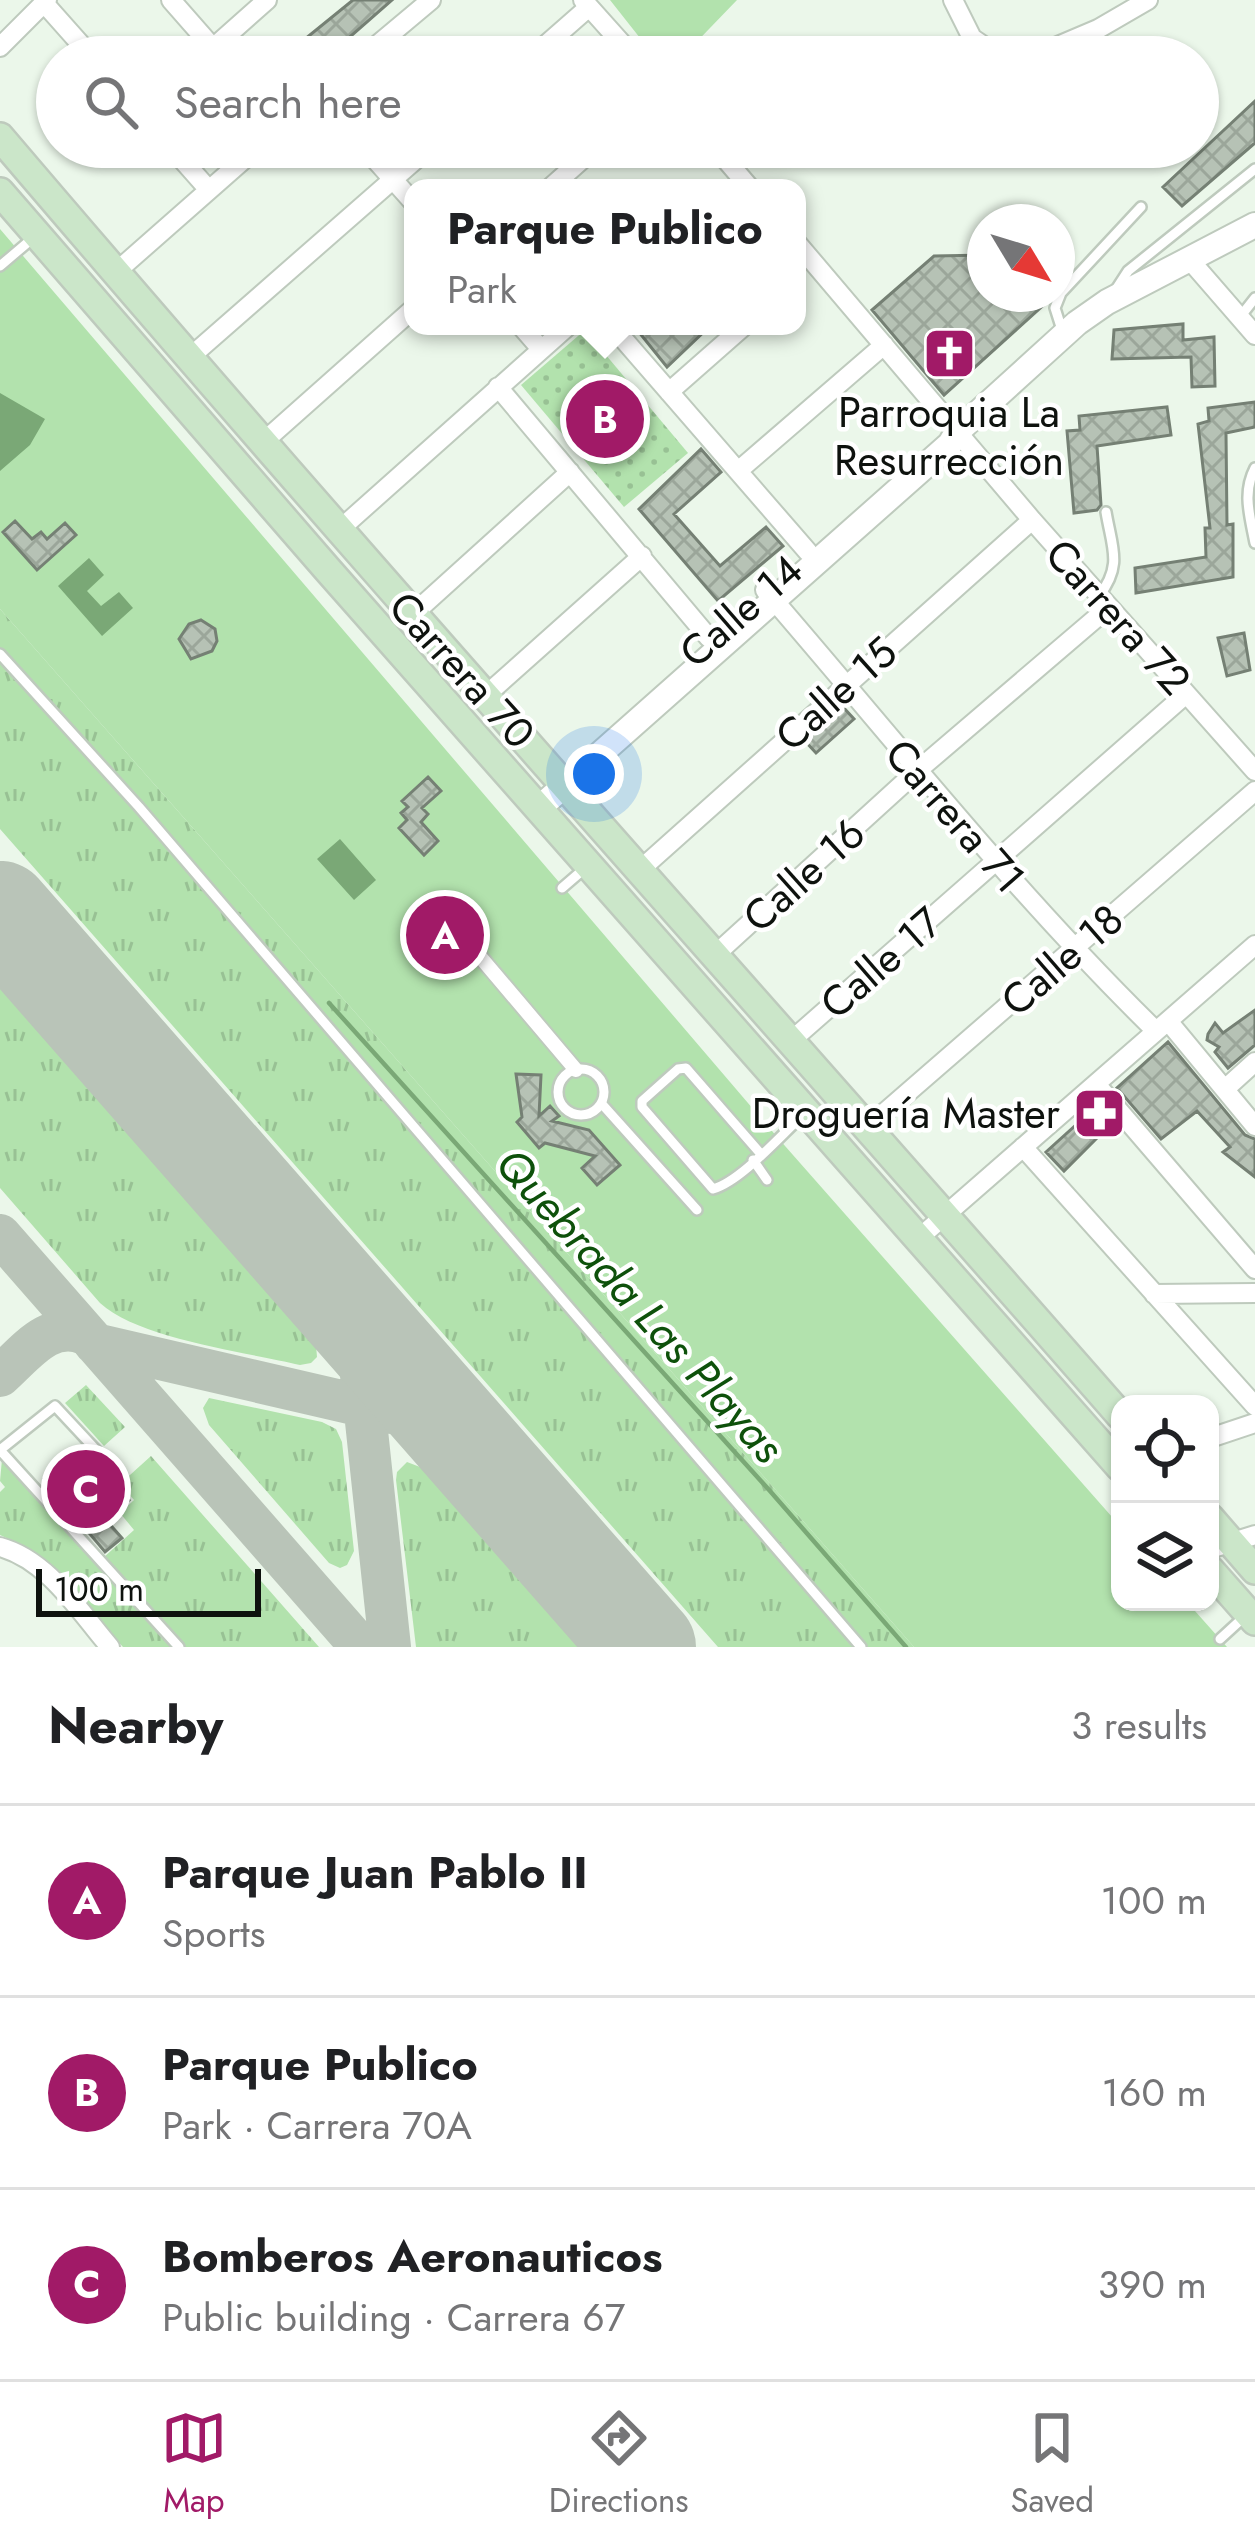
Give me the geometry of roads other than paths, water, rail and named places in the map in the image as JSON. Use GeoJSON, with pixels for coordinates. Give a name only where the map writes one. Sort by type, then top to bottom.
{"type":"FeatureCollection","features":[{"type":"Feature","properties":{"kind":"main road","name":"Carrera 70"},"geometry":{"type":"LineString","coordinates":[[0,136],[338,531],[1111,1405]]}},
{"type":"Feature","properties":{"kind":"main road","name":"Carrera 70"},"geometry":{"type":"LineString","coordinates":[[0,191],[533,804],[1111,1457]]}},
{"type":"Feature","properties":{"kind":"main road"},"geometry":{"type":"LineString","coordinates":[[1232,1542],[1255,1570]]}},
{"type":"Feature","properties":{"kind":"main road"},"geometry":{"type":"LineString","coordinates":[[1219,1580],[1251,1617]]}},
{"type":"Feature","properties":{"kind":"street"},"geometry":{"type":"LineString","coordinates":[[171,0],[203,36]]}},
{"type":"Feature","properties":{"kind":"street"},"geometry":{"type":"LineString","coordinates":[[232,36],[267,0]]}},
{"type":"Feature","properties":{"kind":"street"},"geometry":{"type":"LineString","coordinates":[[388,36],[431,0]]}},
{"type":"Feature","properties":{"kind":"street"},"geometry":{"type":"LineString","coordinates":[[953,0],[971,36]]}},
{"type":"Feature","properties":{"kind":"street"},"geometry":{"type":"LineString","coordinates":[[1081,36],[1148,0]]}},
{"type":"Feature","properties":{"kind":"street"},"geometry":{"type":"LineString","coordinates":[[0,47],[45,2],[74,36]]}},
{"type":"Feature","properties":{"kind":"street"},"geometry":{"type":"LineString","coordinates":[[553,36],[586,4],[615,36]]}},
{"type":"Feature","properties":{"kind":"street"},"geometry":{"type":"LineString","coordinates":[[190,168],[209,190]]}},
{"type":"Feature","properties":{"kind":"street"},"geometry":{"type":"LineString","coordinates":[[116,272],[234,168]]}},
{"type":"Feature","properties":{"kind":"street"},"geometry":{"type":"LineString","coordinates":[[383,168],[404,192]]}},
{"type":"Feature","properties":{"kind":"street"},"geometry":{"type":"LineString","coordinates":[[188,358],[406,168]]}},
{"type":"Feature","properties":{"kind":"street","name":"Calle 14"},"geometry":{"type":"LineString","coordinates":[[560,779],[950,444],[957,432],[1065,334],[1107,302],[1255,225]]}},
{"type":"Feature","properties":{"kind":"street","name":"Carrera 72"},"geometry":{"type":"LineString","coordinates":[[806,254],[1032,520],[1255,771]]}},
{"type":"Feature","properties":{"kind":"street"},"geometry":{"type":"LineString","coordinates":[[1190,259],[1255,335]]}},
{"type":"Feature","properties":{"kind":"street"},"geometry":{"type":"LineString","coordinates":[[806,271],[814,263]]}},
{"type":"Feature","properties":{"kind":"street"},"geometry":{"type":"LineString","coordinates":[[262,444],[404,317]]}},
{"type":"Feature","properties":{"kind":"street"},"geometry":{"type":"LineString","coordinates":[[529,335],[542,349]]}},
{"type":"Feature","properties":{"kind":"street"},"geometry":{"type":"LineString","coordinates":[[338,531],[558,335]]}},
{"type":"Feature","properties":{"kind":"street"},"geometry":{"type":"LineString","coordinates":[[620,335],[808,552]]}},
{"type":"Feature","properties":{"kind":"street"},"geometry":{"type":"LineString","coordinates":[[669,392],[734,335]]}},
{"type":"Feature","properties":{"kind":"street"},"geometry":{"type":"LineString","coordinates":[[738,471],[884,345]]}},
{"type":"Feature","properties":{"kind":"street"},"geometry":{"type":"LineString","coordinates":[[498,387],[710,638]]}},
{"type":"Feature","properties":{"kind":"street","name":"Calle 14"},"geometry":{"type":"LineString","coordinates":[[533,804],[710,638],[770,595],[808,552],[941,434],[957,432]]}},
{"type":"Feature","properties":{"kind":"street"},"geometry":{"type":"LineString","coordinates":[[412,615],[570,472]]}},
{"type":"Feature","properties":{"kind":"street","name":"Calle 15"},"geometry":{"type":"LineString","coordinates":[[641,869],[1032,520]]}},
{"type":"Feature","properties":{"kind":"street"},"geometry":{"type":"LineString","coordinates":[[485,697],[642,556]]}},
{"type":"Feature","properties":{"kind":"street","name":"Carrera 71"},"geometry":{"type":"LineString","coordinates":[[770,595],[1073,950],[1162,1026],[1255,1126]]}},
{"type":"Feature","properties":{"kind":"street","name":"Calle 16"},"geometry":{"type":"LineString","coordinates":[[716,954],[1104,601]]}},
{"type":"Feature","properties":{"kind":"street","name":"Calle 17"},"geometry":{"type":"LineString","coordinates":[[792,1040],[1186,694]]}},
{"type":"Feature","properties":{"kind":"street","name":"Calle 18"},"geometry":{"type":"LineString","coordinates":[[868,1127],[1255,791]]}},
{"type":"Feature","properties":{"kind":"street"},"geometry":{"type":"LineString","coordinates":[[449,920],[576,1070]]}},
{"type":"Feature","properties":{"kind":"street"},"geometry":{"type":"LineString","coordinates":[[919,1238],[1255,945]]}},
{"type":"Feature","properties":{"kind":"street"},"geometry":{"type":"LineString","coordinates":[[1225,1089],[1255,1062]]}},
{"type":"Feature","properties":{"kind":"street"},"geometry":{"type":"LineString","coordinates":[[1096,1084],[1255,1269]]}},
{"type":"Feature","properties":{"kind":"street"},"geometry":{"type":"LineString","coordinates":[[1023,1148],[1255,1406]]}},
{"type":"Feature","properties":{"kind":"street"},"geometry":{"type":"LineString","coordinates":[[1154,1294],[1255,1293]]}},
{"type":"Feature","properties":{"kind":"street"},"geometry":{"type":"LineString","coordinates":[[1219,1435],[1255,1423]]}},
{"type":"Feature","properties":{"kind":"street"},"geometry":{"type":"LineString","coordinates":[[9,1549],[49,1576],[110,1647]]}},
{"type":"Feature","properties":{"kind":"lane"},"geometry":{"type":"LineString","coordinates":[[1107,302],[1128,271],[1255,169]]}},
{"type":"Feature","properties":{"kind":"lane"},"geometry":{"type":"LineString","coordinates":[[1065,334],[1055,308],[1061,293],[1141,207]]}},
{"type":"Feature","properties":{"kind":"lane"},"geometry":{"type":"LineString","coordinates":[[2,260],[38,235]]}},
{"type":"Feature","properties":{"kind":"lane"},"geometry":{"type":"LineString","coordinates":[[1168,239],[1190,259]]}},
{"type":"Feature","properties":{"kind":"lane"},"geometry":{"type":"LineString","coordinates":[[1240,317],[1255,298]]}},
{"type":"Feature","properties":{"kind":"lane"},"geometry":{"type":"LineString","coordinates":[[1255,468],[1247,483],[1255,543]]}},
{"type":"Feature","properties":{"kind":"lane"},"geometry":{"type":"LineString","coordinates":[[1104,601],[1114,578],[1106,512]]}},
{"type":"Feature","properties":{"kind":"lane"},"geometry":{"type":"LineString","coordinates":[[0,654],[139,807],[861,1647]]}},
{"type":"Feature","properties":{"kind":"lane"},"geometry":{"type":"LineString","coordinates":[[562,888],[588,866]]}},
{"type":"Feature","properties":{"kind":"lane"},"geometry":{"type":"LineString","coordinates":[[767,1180],[757,1156],[686,1068],[678,1069],[638,1104],[713,1189],[723,1186],[757,1156],[808,1112]]}},
{"type":"Feature","properties":{"kind":"lane"},"geometry":{"type":"LineString","coordinates":[[576,1070],[596,1076],[603,1086],[601,1103],[580,1115],[562,1106],[558,1088],[576,1070]]}},
{"type":"Feature","properties":{"kind":"lane"},"geometry":{"type":"LineString","coordinates":[[601,1103],[697,1210]]}},
{"type":"Feature","properties":{"kind":"lane"},"geometry":{"type":"LineString","coordinates":[[111,1466],[55,1406],[0,1450],[179,1647]]}},
{"type":"Feature","properties":{"kind":"lane"},"geometry":{"type":"LineString","coordinates":[[1220,1639],[1251,1617]]}},
{"type":"Feature","properties":{"kind":"waterway","name":"Quebrada Las Playas"},"geometry":{"type":"LineString","coordinates":[[329,1003],[906,1647]]}},
{"type":"Feature","properties":{"kind":"place","name":"Parroquia La Resurrección"},"geometry":{"type":"Point","coordinates":[949,353]}},
{"type":"Feature","properties":{"kind":"place","name":"Parque Publico"},"geometry":{"type":"Point","coordinates":[605,419]}},
{"type":"Feature","properties":{"kind":"place","name":"Parque Juan Pablo II"},"geometry":{"type":"Point","coordinates":[445,935]}},
{"type":"Feature","properties":{"kind":"place","name":"Droguería Master"},"geometry":{"type":"Point","coordinates":[1099,1113]}},
{"type":"Feature","properties":{"kind":"place","name":"Bomberos Aeronauticos"},"geometry":{"type":"Point","coordinates":[86,1489]}}]}
